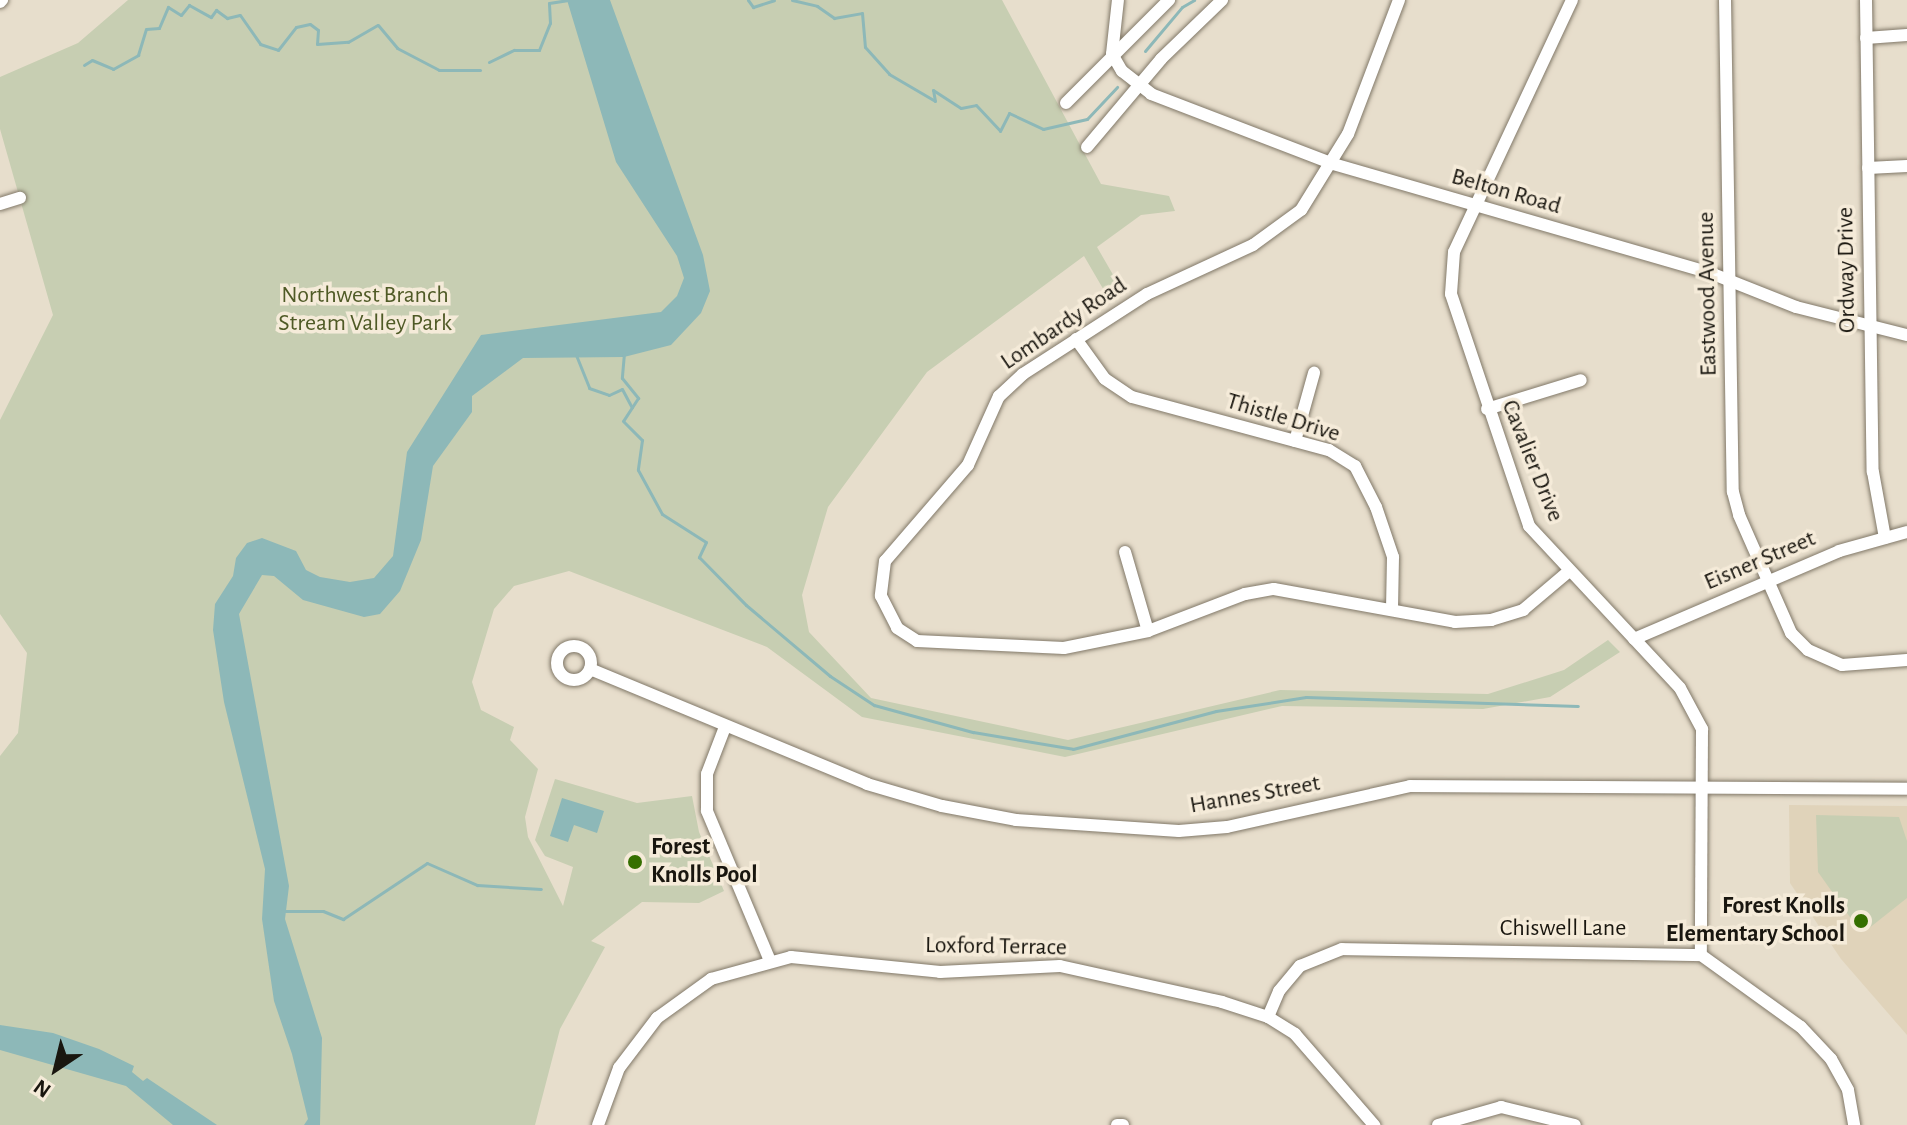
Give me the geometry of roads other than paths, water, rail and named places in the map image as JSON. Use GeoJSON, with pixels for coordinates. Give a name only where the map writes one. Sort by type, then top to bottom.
{"type":"FeatureCollection","features":[{"type":"Feature","properties":{"kind":"street"},"geometry":{"type":"LineString","coordinates":[[1118,0],[1112,54],[1138,87]]}},
{"type":"Feature","properties":{"kind":"street"},"geometry":{"type":"LineString","coordinates":[[1066,103],[1169,0]]}},
{"type":"Feature","properties":{"kind":"street"},"geometry":{"type":"LineString","coordinates":[[1087,147],[1138,87],[1222,0]]}},
{"type":"Feature","properties":{"kind":"street","name":"Lombardy Road"},"geometry":{"type":"LineString","coordinates":[[1399,0],[1333,164],[1306,203],[1278,229],[1147,294],[1076,339],[999,396],[968,465],[885,561],[881,596],[897,628],[917,641],[1064,648],[1148,631],[1245,594],[1274,589],[1392,607],[1455,622],[1491,620],[1523,610],[1568,572]]}},
{"type":"Feature","properties":{"kind":"street","name":"Cavalier Drive"},"geometry":{"type":"LineString","coordinates":[[1572,0],[1454,252],[1450,279],[1487,409],[1529,526],[1692,705],[1705,744],[1701,955]]}},
{"type":"Feature","properties":{"kind":"street","name":"Eastwood Avenue"},"geometry":{"type":"LineString","coordinates":[[1725,0],[1733,492],[1767,581],[1791,633],[1818,657],[1842,665],[1907,660]]}},
{"type":"Feature","properties":{"kind":"street","name":"Ordway Drive"},"geometry":{"type":"LineString","coordinates":[[1866,0],[1873,472],[1885,538]]}},
{"type":"Feature","properties":{"kind":"street"},"geometry":{"type":"LineString","coordinates":[[1866,38],[1907,35]]}},
{"type":"Feature","properties":{"kind":"street","name":"Belton Road"},"geometry":{"type":"LineString","coordinates":[[1138,87],[1333,164],[1729,281],[1870,329],[1907,335]]}},
{"type":"Feature","properties":{"kind":"street"},"geometry":{"type":"LineString","coordinates":[[1868,168],[1907,166]]}},
{"type":"Feature","properties":{"kind":"street"},"geometry":{"type":"LineString","coordinates":[[0,204],[20,198]]}},
{"type":"Feature","properties":{"kind":"street","name":"Thistle Drive"},"geometry":{"type":"LineString","coordinates":[[1076,339],[1105,379],[1132,397],[1329,450],[1363,476],[1393,557],[1392,607]]}},
{"type":"Feature","properties":{"kind":"street"},"geometry":{"type":"LineString","coordinates":[[1295,441],[1314,373]]}},
{"type":"Feature","properties":{"kind":"street"},"geometry":{"type":"LineString","coordinates":[[1487,409],[1581,380]]}},
{"type":"Feature","properties":{"kind":"street","name":"Eisner Street"},"geometry":{"type":"LineString","coordinates":[[1634,639],[1767,581],[1907,532]]}},
{"type":"Feature","properties":{"kind":"street"},"geometry":{"type":"LineString","coordinates":[[1125,552],[1148,631]]}},
{"type":"Feature","properties":{"kind":"street","name":"Hannes Street"},"geometry":{"type":"LineString","coordinates":[[590,669],[867,784],[942,806],[1016,820],[1141,830],[1227,827],[1410,786],[1907,789]]}},
{"type":"Feature","properties":{"kind":"street"},"geometry":{"type":"LineString","coordinates":[[725,727],[707,774],[707,811],[770,961]]}},
{"type":"Feature","properties":{"kind":"street","name":"Chiswell Lane"},"geometry":{"type":"LineString","coordinates":[[1268,1017],[1279,991],[1300,966],[1342,949],[1701,955]]}},
{"type":"Feature","properties":{"kind":"street"},"geometry":{"type":"LineString","coordinates":[[1701,955],[1801,1027],[1831,1059],[1848,1090],[1854,1125]]}},
{"type":"Feature","properties":{"kind":"street","name":"Loxford Terrace"},"geometry":{"type":"LineString","coordinates":[[598,1125],[619,1068],[657,1018],[711,979],[770,961],[828,957],[940,972],[1060,966],[1268,1017],[1319,1056],[1374,1125]]}},
{"type":"Feature","properties":{"kind":"street"},"geometry":{"type":"LineString","coordinates":[[1438,1125],[1501,1107],[1575,1125]]}},
{"type":"Feature","properties":{"kind":"street"},"geometry":{"type":"LineString","coordinates":[[1117,1125],[1123,1125]]}},
{"type":"Feature","properties":{"kind":"water"},"geometry":{"type":"Polygon","coordinates":[[[567,0],[610,0],[703,255],[710,291],[701,313],[671,345],[624,357],[523,358],[472,396],[472,412],[433,466],[421,540],[400,591],[380,614],[364,617],[303,600],[274,576],[262,575],[239,614],[289,886],[285,919],[322,1038],[320,1125],[304,1125],[308,1119],[292,1054],[274,1001],[262,919],[265,869],[224,702],[213,630],[215,604],[233,576],[236,558],[247,543],[262,538],[296,551],[306,570],[320,577],[350,582],[374,578],[393,556],[407,452],[481,335],[661,312],[677,296],[684,278],[677,256],[616,162],[567,0]]]}},
{"type":"Feature","properties":{"kind":"water"},"geometry":{"type":"Polygon","coordinates":[[[562,798],[604,811],[597,833],[574,825],[568,842],[550,836],[562,798]]]}},
{"type":"Feature","properties":{"kind":"water"},"geometry":{"type":"Polygon","coordinates":[[[0,1025],[53,1033],[99,1049],[134,1066],[132,1072],[143,1081],[147,1078],[217,1125],[173,1125],[126,1086],[0,1050],[0,1025]]]}},
{"type":"Feature","properties":{"kind":"waterway"},"geometry":{"type":"LineString","coordinates":[[489,62],[514,50],[539,50],[550,23],[549,3],[567,0]]}},
{"type":"Feature","properties":{"kind":"waterway"},"geometry":{"type":"LineString","coordinates":[[748,0],[753,7],[774,0]]}},
{"type":"Feature","properties":{"kind":"waterway"},"geometry":{"type":"LineString","coordinates":[[792,0],[817,6],[834,18],[862,13],[865,47],[889,74],[935,101],[933,90],[961,108],[976,105],[1000,131],[1009,113],[1043,129],[1087,119],[1117,87]]}},
{"type":"Feature","properties":{"kind":"waterway"},"geometry":{"type":"LineString","coordinates":[[1145,51],[1182,7],[1194,0]]}},
{"type":"Feature","properties":{"kind":"waterway"},"geometry":{"type":"LineString","coordinates":[[84,65],[92,60],[113,69],[138,55],[146,29],[159,28],[168,7],[181,15],[189,5],[211,17],[216,10],[227,18],[240,15],[260,44],[278,50],[296,27],[310,24],[318,30],[317,44],[348,42],[378,25],[397,48],[439,70],[480,70]]}},
{"type":"Feature","properties":{"kind":"waterway"},"geometry":{"type":"LineString","coordinates":[[624,353],[622,378],[638,398],[623,421],[642,440],[638,470],[662,514],[706,542],[699,557],[746,605],[830,676],[874,705],[973,732],[1073,749],[1216,711],[1306,697],[1578,706]]}},
{"type":"Feature","properties":{"kind":"waterway"},"geometry":{"type":"LineString","coordinates":[[576,355],[589,388],[609,395],[622,389],[632,408]]}},
{"type":"Feature","properties":{"kind":"waterway"},"geometry":{"type":"LineString","coordinates":[[282,911],[323,911],[343,919],[427,863],[477,885],[541,889]]}},
{"type":"Feature","properties":{"kind":"place","name":"Forest Knolls Pool"},"geometry":{"type":"Point","coordinates":[635,862]}},
{"type":"Feature","properties":{"kind":"place","name":"Forest Knolls Elementary School"},"geometry":{"type":"Point","coordinates":[1861,921]}},
{"type":"Feature","properties":{"kind":"park label","name":"Northwest Branch Stream Valley Park"},"geometry":{"type":"Point","coordinates":[365,310]}}]}
